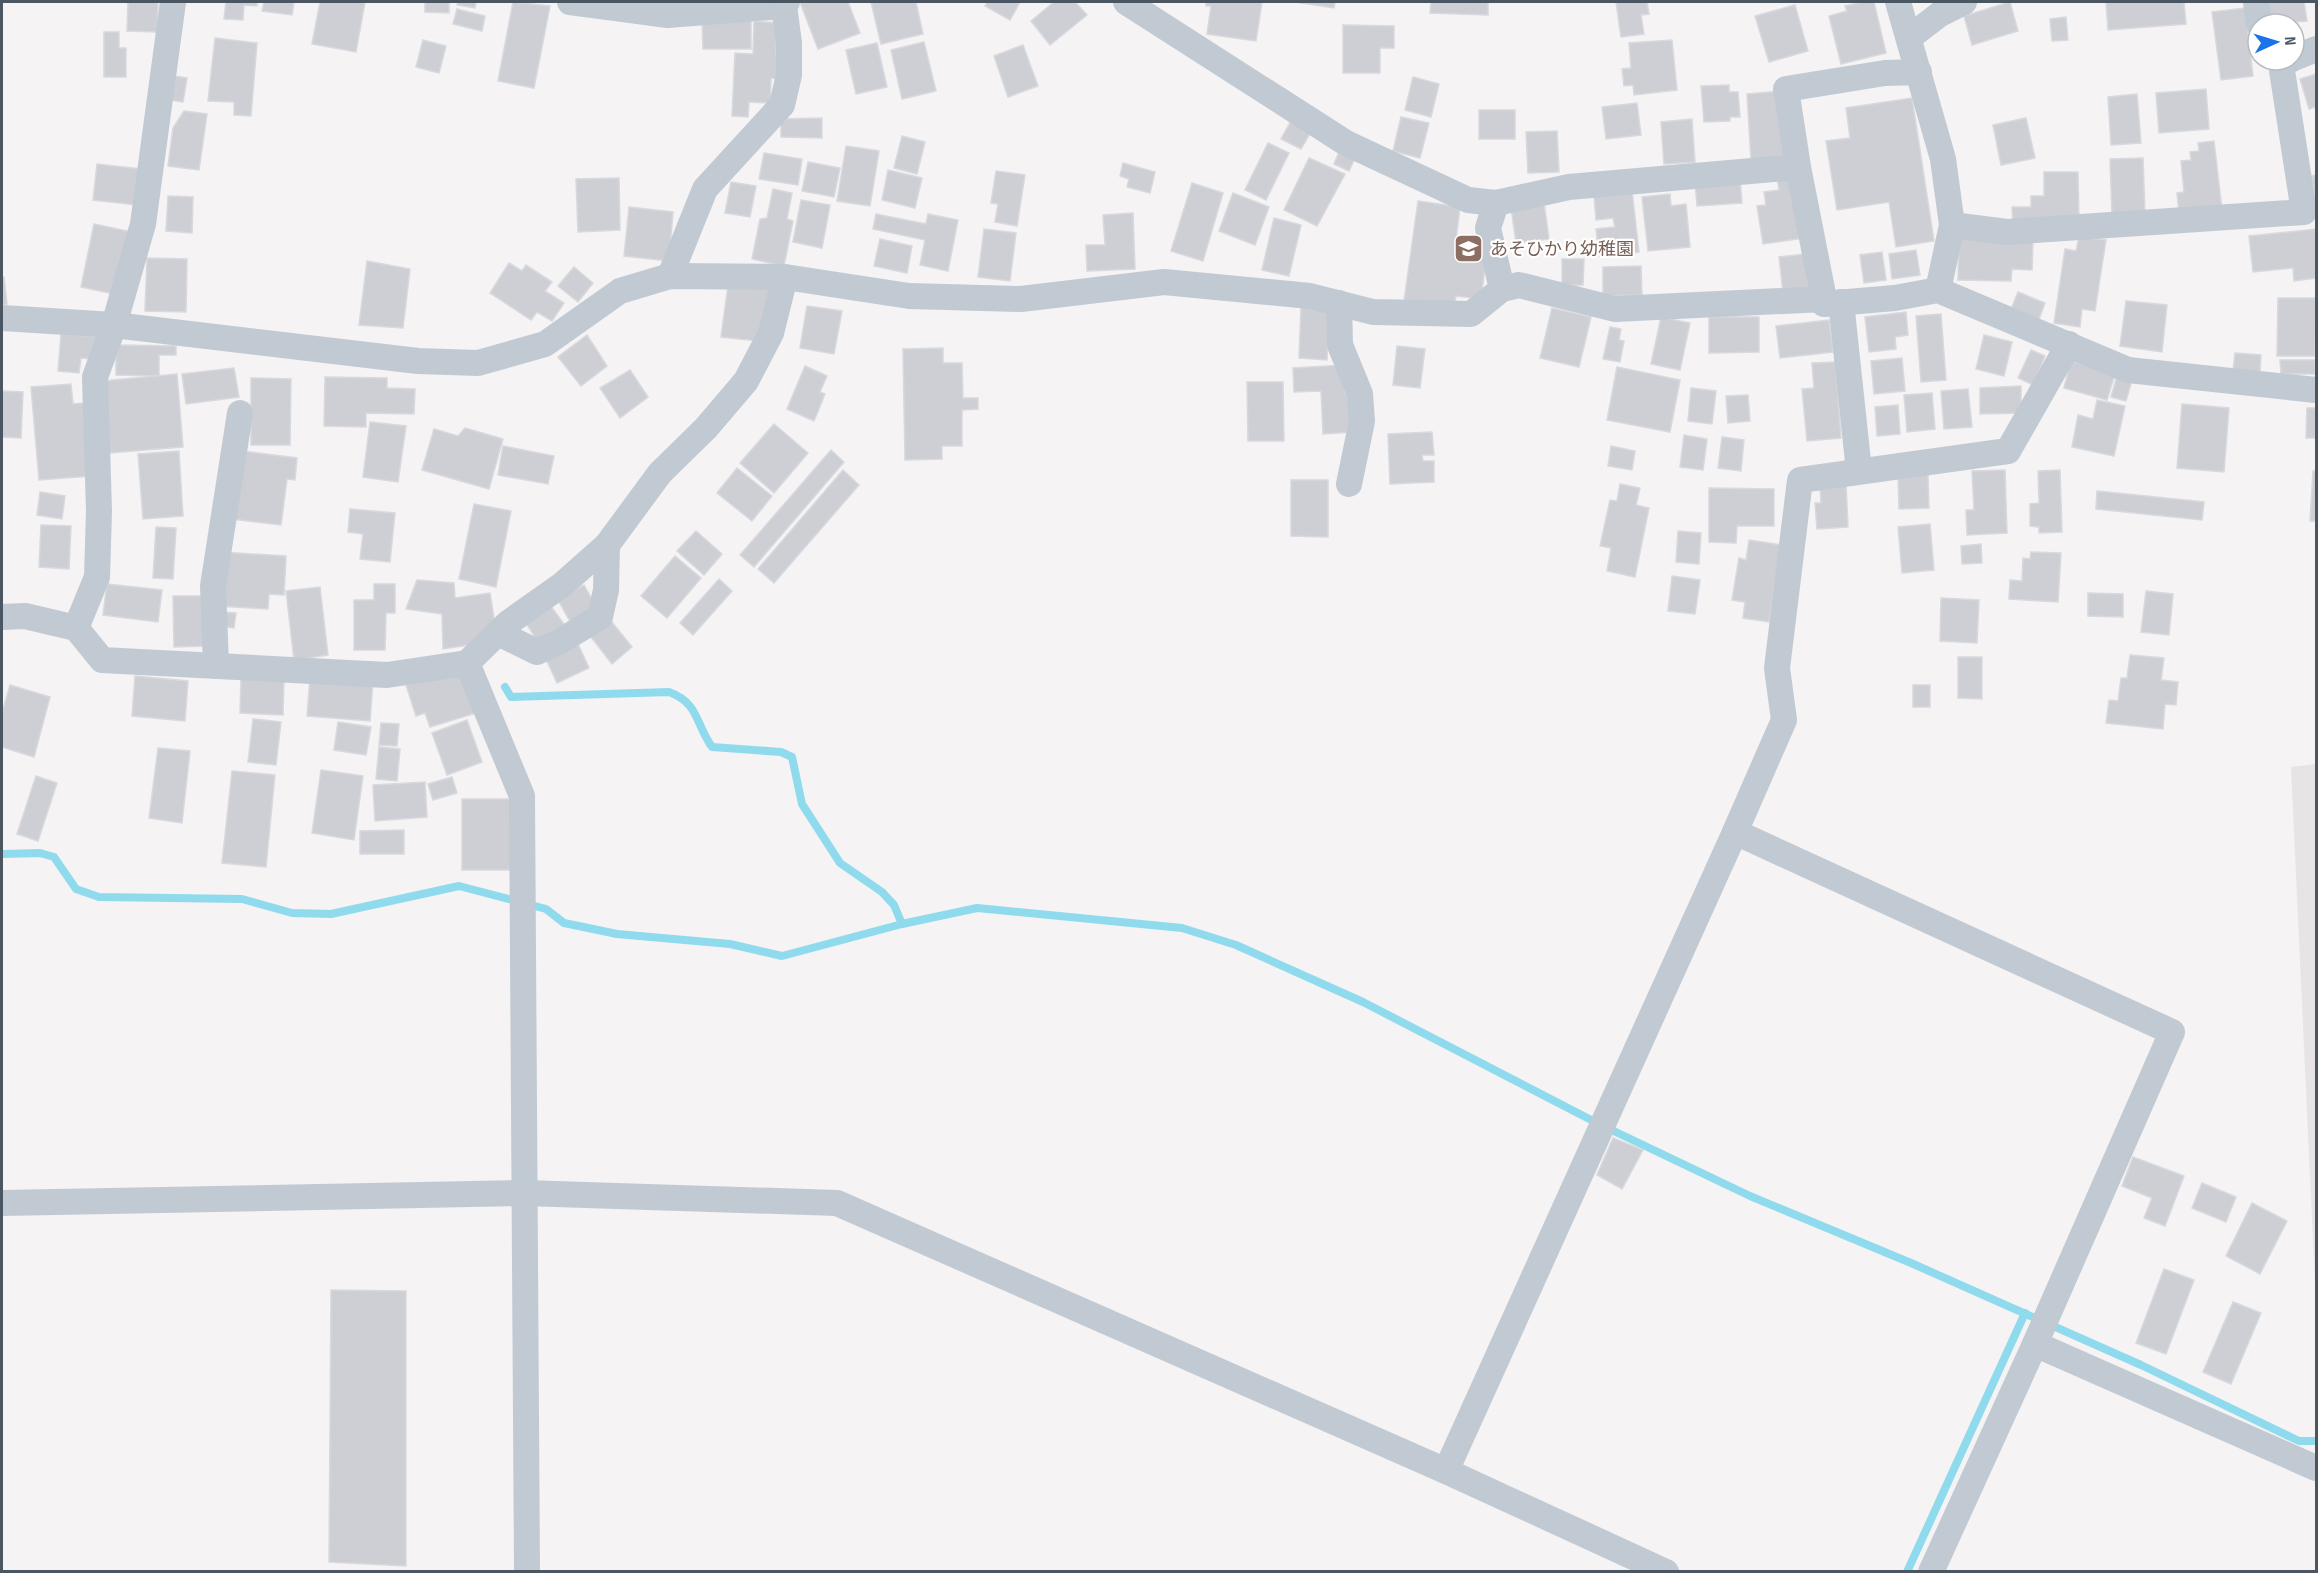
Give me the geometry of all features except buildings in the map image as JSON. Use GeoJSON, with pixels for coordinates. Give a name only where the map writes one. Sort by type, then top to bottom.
{"type":"FeatureCollection","features":[{"type":"Feature","properties":{"kind":"street"},"geometry":{"type":"LineString","coordinates":[[76,628],[97,577],[99,510],[95,377],[114,325],[143,224],[173,2]]}},
{"type":"Feature","properties":{"kind":"street"},"geometry":{"type":"LineString","coordinates":[[570,2],[668,15],[785,4],[789,75],[782,105],[705,189],[670,276]]}},
{"type":"Feature","properties":{"kind":"street"},"geometry":{"type":"LineString","coordinates":[[1126,2],[1346,143],[1468,200],[1496,203],[1569,188],[1798,167]]}},
{"type":"Feature","properties":{"kind":"street"},"geometry":{"type":"LineString","coordinates":[[1898,2],[1910,37],[1943,159],[1952,225],[1938,290]]}},
{"type":"Feature","properties":{"kind":"street"},"geometry":{"type":"LineString","coordinates":[[1910,37],[1940,14],[1964,2]]}},
{"type":"Feature","properties":{"kind":"street"},"geometry":{"type":"LineString","coordinates":[[1859,471],[1833,301],[1798,167],[1786,89],[1885,72],[1919,72]]}},
{"type":"Feature","properties":{"kind":"street"},"geometry":{"type":"LineString","coordinates":[[1952,225],[2007,232],[2310,214],[2288,72]]}},
{"type":"Feature","properties":{"kind":"street"},"geometry":{"type":"LineString","coordinates":[[1496,203],[1488,228],[1502,289]]}},
{"type":"Feature","properties":{"kind":"street"},"geometry":{"type":"LineString","coordinates":[[2,318],[114,325],[418,361],[477,363],[545,344],[620,291],[670,276],[785,278],[909,296],[1021,299],[1164,282],[1310,296],[1373,312],[1471,314],[1502,289],[1519,285],[1615,309],[1895,298],[1938,290],[2128,370],[2316,390]]}},
{"type":"Feature","properties":{"kind":"street"},"geometry":{"type":"LineString","coordinates":[[2,616],[25,616],[76,628],[102,660],[387,675],[467,663],[498,633],[563,584],[607,545],[660,473],[706,428],[746,381],[771,333],[785,278]]}},
{"type":"Feature","properties":{"kind":"street"},"geometry":{"type":"LineString","coordinates":[[1339,303],[1340,345],[1360,394],[1362,421],[1348,484]]}},
{"type":"Feature","properties":{"kind":"street"},"geometry":{"type":"LineString","coordinates":[[1446,1471],[1784,720],[1777,668],[1800,480],[2008,451],[2069,344]]}},
{"type":"Feature","properties":{"kind":"street"},"geometry":{"type":"LineString","coordinates":[[216,666],[213,586],[240,413]]}},
{"type":"Feature","properties":{"kind":"street"},"geometry":{"type":"LineString","coordinates":[[498,633],[537,652],[559,642],[600,616],[606,590],[607,545]]}},
{"type":"Feature","properties":{"kind":"street"},"geometry":{"type":"LineString","coordinates":[[467,663],[522,796],[527,1572]]}},
{"type":"Feature","properties":{"kind":"street"},"geometry":{"type":"LineString","coordinates":[[1735,832],[2172,1032],[2035,1344],[1931,1572]]}},
{"type":"Feature","properties":{"kind":"street"},"geometry":{"type":"LineString","coordinates":[[2,1203],[524,1193],[837,1203],[1446,1471],[1666,1572]]}},
{"type":"Feature","properties":{"kind":"street"},"geometry":{"type":"LineString","coordinates":[[2035,1344],[2316,1468]]}},
{"type":"Feature","properties":{"kind":"shaded area"},"geometry":{"type":"Polygon","coordinates":[[[2316,764],[2316,1305],[2291,767],[2316,764]]]}},
{"type":"Feature","properties":{"kind":"waterway"},"geometry":{"type":"LineString","coordinates":[[505,687],[511,697],[669,692],[686,702],[691,708],[712,747],[781,752],[792,757],[802,804],[840,863],[882,892],[894,905],[902,924]]}},
{"type":"Feature","properties":{"kind":"waterway"},"geometry":{"type":"LineString","coordinates":[[2,854],[40,853],[54,857],[76,889],[99,897],[242,899],[292,913],[331,914],[459,886],[546,909],[564,923],[617,934],[730,944],[782,956],[902,924],[977,908],[1182,928],[1236,945],[1363,1002],[1597,1123],[1750,1196],[1911,1263],[2141,1365],[2299,1441],[2316,1441]]}},
{"type":"Feature","properties":{"kind":"waterway"},"geometry":{"type":"LineString","coordinates":[[1907,1572],[2025,1313]]}},
{"type":"Feature","properties":{"kind":"place","name":"あそひかり幼稚園"},"geometry":{"type":"Point","coordinates":[1469,249]}}]}
